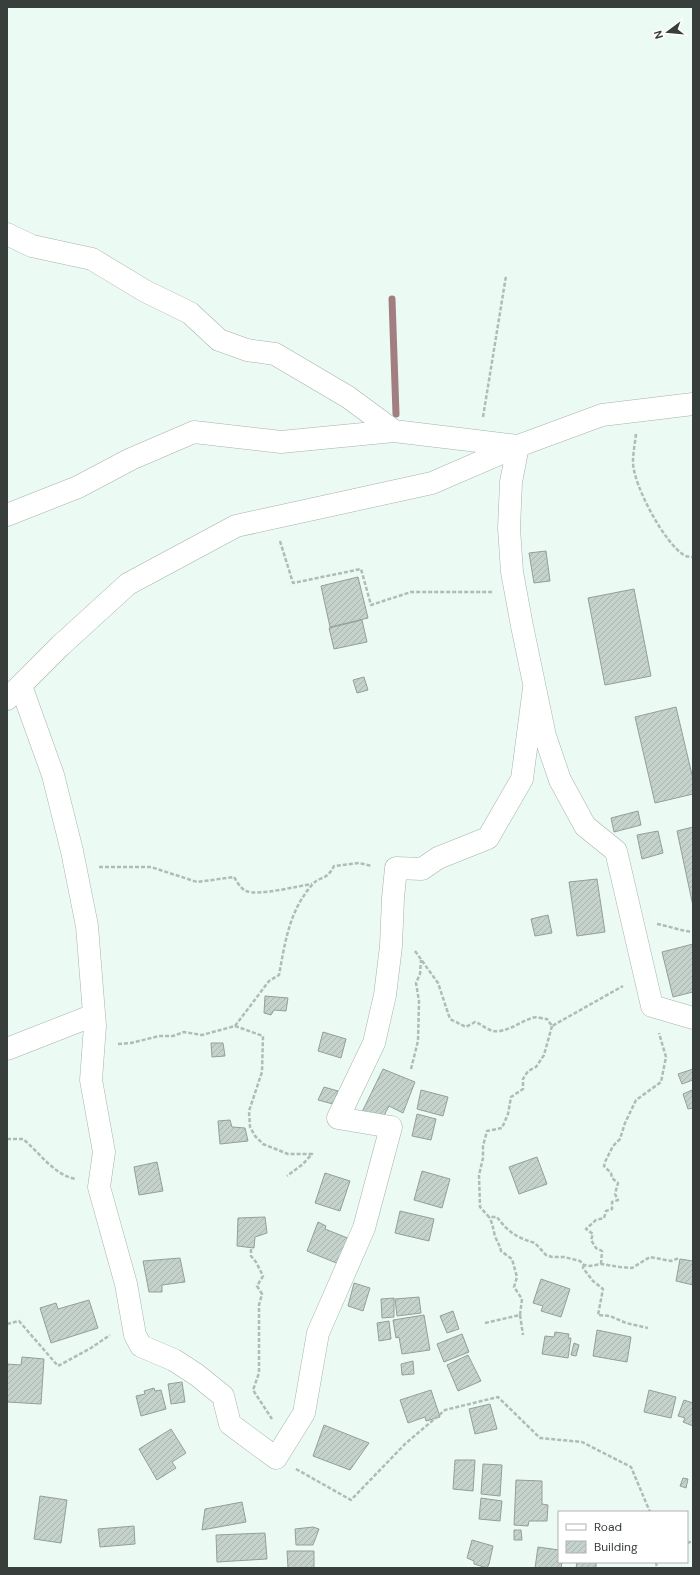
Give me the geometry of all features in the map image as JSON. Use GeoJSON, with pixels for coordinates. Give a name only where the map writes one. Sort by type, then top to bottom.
{"type":"FeatureCollection","features":[{"type":"Feature","properties":{"kind":"street"},"geometry":{"type":"LineString","coordinates":[[7,234],[32,246],[92,259],[145,291],[190,313],[219,340],[247,350],[275,354],[348,397],[394,431]]}},
{"type":"Feature","properties":{"kind":"street"},"geometry":{"type":"LineString","coordinates":[[534,688],[522,779],[488,838],[438,858],[422,869],[396,868],[391,946],[385,995],[374,1043],[338,1118],[391,1127],[364,1228],[318,1333],[304,1412],[279,1452],[230,1424],[222,1396],[197,1375],[174,1360],[141,1346],[135,1335],[126,1284],[99,1187],[104,1152],[91,1080],[95,1026],[87,926],[75,866],[53,775],[14,692],[60,646],[128,584],[236,526],[432,483],[518,446],[602,415],[693,404]]}},
{"type":"Feature","properties":{"kind":"street"},"geometry":{"type":"LineString","coordinates":[[7,515],[78,487],[132,458],[194,432],[281,442],[394,431],[518,446]]}},
{"type":"Feature","properties":{"kind":"street"},"geometry":{"type":"LineString","coordinates":[[518,446],[511,482],[509,528],[516,592],[534,688],[545,736],[560,780],[585,826],[616,851],[652,1006],[693,1018]]}},
{"type":"Feature","properties":{"kind":"street"},"geometry":{"type":"LineString","coordinates":[[7,1049],[94,1015]]}},
{"type":"Feature","properties":{"kind":"path"},"geometry":{"type":"LineString","coordinates":[[479,441],[506,276]]}},
{"type":"Feature","properties":{"kind":"path"},"geometry":{"type":"LineString","coordinates":[[637,411],[637,429],[633,463],[637,481],[648,507],[671,544],[685,556],[693,557]]}},
{"type":"Feature","properties":{"kind":"path"},"geometry":{"type":"LineString","coordinates":[[273,517],[293,583],[361,569],[371,605],[411,592],[516,592]]}},
{"type":"Feature","properties":{"kind":"path"},"geometry":{"type":"LineString","coordinates":[[75,866],[151,867],[197,882],[234,877],[238,884],[246,891],[262,892],[312,884],[329,875],[334,866],[359,863],[376,868],[396,868]]}},
{"type":"Feature","properties":{"kind":"path"},"geometry":{"type":"LineString","coordinates":[[235,1026],[269,981],[279,975],[287,931],[295,908],[312,884]]}},
{"type":"Feature","properties":{"kind":"path"},"geometry":{"type":"LineString","coordinates":[[631,917],[675,927],[682,931],[693,932]]}},
{"type":"Feature","properties":{"kind":"path"},"geometry":{"type":"LineString","coordinates":[[412,948],[438,983],[450,1019],[466,1027],[475,1022],[488,1030],[500,1031],[522,1024],[533,1017],[548,1019],[552,1026]]}},
{"type":"Feature","properties":{"kind":"path"},"geometry":{"type":"LineString","coordinates":[[411,1069],[418,1041],[419,1000],[416,984],[420,974],[421,960]]}},
{"type":"Feature","properties":{"kind":"path"},"geometry":{"type":"LineString","coordinates":[[523,1335],[520,1315],[522,1299],[514,1287],[517,1277],[512,1259],[501,1251],[500,1243],[496,1238],[493,1224],[480,1207],[478,1175],[483,1158],[483,1146],[487,1131],[502,1128],[508,1114],[511,1097],[523,1089],[523,1079],[528,1071],[536,1067],[544,1055],[552,1026],[628,982],[642,965]]}},
{"type":"Feature","properties":{"kind":"path"},"geometry":{"type":"LineString","coordinates":[[600,1264],[602,1251],[596,1248],[591,1240],[593,1234],[586,1229],[596,1220],[604,1218],[606,1211],[612,1209],[612,1202],[618,1200],[615,1194],[618,1183],[612,1178],[611,1173],[604,1166],[605,1162],[612,1146],[620,1139],[625,1123],[636,1100],[662,1082],[666,1057],[652,1006]]}},
{"type":"Feature","properties":{"kind":"path"},"geometry":{"type":"LineString","coordinates":[[94,1046],[131,1043],[159,1036],[173,1036],[184,1032],[202,1035],[235,1026],[263,1036],[262,1072],[249,1111],[250,1127],[255,1136],[263,1144],[288,1154],[312,1154],[303,1164],[287,1176]]}},
{"type":"Feature","properties":{"kind":"path"},"geometry":{"type":"LineString","coordinates":[[7,1138],[23,1139],[50,1164],[68,1178],[84,1180]]}},
{"type":"Feature","properties":{"kind":"path"},"geometry":{"type":"LineString","coordinates":[[488,1217],[497,1218],[507,1230],[523,1240],[535,1242],[546,1254],[552,1257],[564,1257],[580,1261],[584,1265],[593,1266],[600,1264],[620,1268],[632,1268],[650,1257],[671,1261],[679,1258]]}},
{"type":"Feature","properties":{"kind":"path"},"geometry":{"type":"LineString","coordinates":[[251,1249],[251,1256],[256,1262],[263,1276],[257,1286],[262,1294],[259,1312],[258,1341],[260,1362],[259,1376],[253,1390],[276,1422],[276,1442],[279,1452],[351,1500],[405,1444],[444,1410],[498,1397],[540,1438],[582,1442],[631,1467],[650,1511]]}},
{"type":"Feature","properties":{"kind":"path"},"geometry":{"type":"LineString","coordinates":[[584,1265],[582,1268],[593,1281],[603,1289],[598,1315],[610,1316],[626,1323],[648,1328]]}},
{"type":"Feature","properties":{"kind":"path"},"geometry":{"type":"LineString","coordinates":[[485,1323],[520,1315]]}},
{"type":"Feature","properties":{"kind":"path"},"geometry":{"type":"LineString","coordinates":[[7,1324],[19,1320],[58,1366],[91,1348],[132,1320]]}},
{"type":"Feature","properties":{"kind":"building"},"geometry":{"type":"Polygon","coordinates":[[[546,551],[550,581],[534,583],[529,553],[546,551]]]}},
{"type":"Feature","properties":{"kind":"building"},"geometry":{"type":"Polygon","coordinates":[[[358,577],[368,618],[330,627],[321,586],[358,577]]]}},
{"type":"Feature","properties":{"kind":"building"},"geometry":{"type":"Polygon","coordinates":[[[634,589],[651,676],[605,685],[588,598],[634,589]]]}},
{"type":"Feature","properties":{"kind":"building"},"geometry":{"type":"Polygon","coordinates":[[[362,620],[367,642],[334,649],[329,628],[362,620]]]}},
{"type":"Feature","properties":{"kind":"building"},"geometry":{"type":"Polygon","coordinates":[[[364,677],[368,690],[357,693],[353,680],[364,677]]]}},
{"type":"Feature","properties":{"kind":"building"},"geometry":{"type":"Polygon","coordinates":[[[676,707],[693,779],[693,794],[655,803],[635,717],[676,707]]]}},
{"type":"Feature","properties":{"kind":"building"},"geometry":{"type":"Polygon","coordinates":[[[638,811],[641,825],[614,832],[611,818],[638,811]]]}},
{"type":"Feature","properties":{"kind":"building"},"geometry":{"type":"Polygon","coordinates":[[[693,827],[693,906],[677,831],[693,827]]]}},
{"type":"Feature","properties":{"kind":"building"},"geometry":{"type":"Polygon","coordinates":[[[658,831],[663,853],[642,859],[637,835],[658,831]]]}},
{"type":"Feature","properties":{"kind":"building"},"geometry":{"type":"Polygon","coordinates":[[[597,879],[605,932],[577,936],[569,882],[597,879]]]}},
{"type":"Feature","properties":{"kind":"building"},"geometry":{"type":"Polygon","coordinates":[[[548,915],[552,933],[535,936],[531,919],[548,915]]]}},
{"type":"Feature","properties":{"kind":"building"},"geometry":{"type":"Polygon","coordinates":[[[693,944],[693,992],[673,997],[662,952],[693,944]]]}},
{"type":"Feature","properties":{"kind":"building"},"geometry":{"type":"Polygon","coordinates":[[[265,996],[288,998],[286,1011],[274,1010],[271,1015],[264,1013],[265,996]]]}},
{"type":"Feature","properties":{"kind":"building"},"geometry":{"type":"Polygon","coordinates":[[[323,1032],[346,1039],[341,1058],[318,1051],[323,1032]]]}},
{"type":"Feature","properties":{"kind":"building"},"geometry":{"type":"Polygon","coordinates":[[[211,1043],[223,1043],[225,1056],[212,1057],[211,1043]]]}},
{"type":"Feature","properties":{"kind":"building"},"geometry":{"type":"Polygon","coordinates":[[[383,1069],[415,1082],[403,1113],[389,1106],[380,1123],[362,1112],[383,1069]]]}},
{"type":"Feature","properties":{"kind":"building"},"geometry":{"type":"Polygon","coordinates":[[[693,1069],[693,1080],[682,1084],[678,1074],[693,1069]]]}},
{"type":"Feature","properties":{"kind":"building"},"geometry":{"type":"Polygon","coordinates":[[[324,1087],[338,1091],[333,1104],[318,1100],[324,1087]]]}},
{"type":"Feature","properties":{"kind":"building"},"geometry":{"type":"Polygon","coordinates":[[[421,1090],[448,1097],[443,1116],[417,1109],[421,1090]]]}},
{"type":"Feature","properties":{"kind":"building"},"geometry":{"type":"Polygon","coordinates":[[[692,1090],[693,1108],[688,1109],[683,1094],[692,1090]]]}},
{"type":"Feature","properties":{"kind":"building"},"geometry":{"type":"Polygon","coordinates":[[[417,1114],[436,1119],[431,1140],[412,1136],[417,1114]]]}},
{"type":"Feature","properties":{"kind":"building"},"geometry":{"type":"Polygon","coordinates":[[[230,1120],[232,1127],[245,1128],[248,1141],[220,1144],[218,1121],[230,1120]]]}},
{"type":"Feature","properties":{"kind":"building"},"geometry":{"type":"Polygon","coordinates":[[[537,1157],[547,1184],[519,1194],[509,1167],[537,1157]]]}},
{"type":"Feature","properties":{"kind":"building"},"geometry":{"type":"Polygon","coordinates":[[[157,1162],[163,1191],[139,1195],[134,1167],[157,1162]]]}},
{"type":"Feature","properties":{"kind":"building"},"geometry":{"type":"Polygon","coordinates":[[[422,1171],[450,1179],[442,1208],[414,1200],[422,1171]]]}},
{"type":"Feature","properties":{"kind":"building"},"geometry":{"type":"Polygon","coordinates":[[[325,1173],[350,1181],[340,1211],[315,1203],[325,1173]]]}},
{"type":"Feature","properties":{"kind":"building"},"geometry":{"type":"Polygon","coordinates":[[[400,1211],[434,1219],[429,1241],[395,1233],[400,1211]]]}},
{"type":"Feature","properties":{"kind":"building"},"geometry":{"type":"Polygon","coordinates":[[[265,1217],[267,1233],[255,1237],[254,1248],[237,1246],[238,1218],[265,1217]]]}},
{"type":"Feature","properties":{"kind":"building"},"geometry":{"type":"Polygon","coordinates":[[[318,1222],[326,1226],[325,1229],[355,1241],[346,1267],[307,1251],[318,1222]]]}},
{"type":"Feature","properties":{"kind":"building"},"geometry":{"type":"Polygon","coordinates":[[[180,1258],[185,1282],[162,1285],[162,1292],[149,1292],[143,1261],[180,1258]]]}},
{"type":"Feature","properties":{"kind":"building"},"geometry":{"type":"Polygon","coordinates":[[[680,1259],[693,1261],[693,1285],[676,1281],[680,1259]]]}},
{"type":"Feature","properties":{"kind":"building"},"geometry":{"type":"Polygon","coordinates":[[[541,1279],[570,1289],[561,1317],[541,1311],[543,1306],[533,1303],[541,1279]]]}},
{"type":"Feature","properties":{"kind":"building"},"geometry":{"type":"Polygon","coordinates":[[[354,1283],[370,1288],[363,1311],[348,1306],[354,1283]]]}},
{"type":"Feature","properties":{"kind":"building"},"geometry":{"type":"Polygon","coordinates":[[[419,1297],[421,1313],[397,1316],[395,1299],[419,1297]]]}},
{"type":"Feature","properties":{"kind":"building"},"geometry":{"type":"Polygon","coordinates":[[[394,1298],[394,1317],[382,1318],[381,1299],[394,1298]]]}},
{"type":"Feature","properties":{"kind":"building"},"geometry":{"type":"Polygon","coordinates":[[[89,1300],[98,1328],[51,1343],[40,1308],[56,1303],[58,1309],[89,1300]]]}},
{"type":"Feature","properties":{"kind":"building"},"geometry":{"type":"Polygon","coordinates":[[[453,1311],[459,1329],[447,1333],[440,1316],[453,1311]]]}},
{"type":"Feature","properties":{"kind":"building"},"geometry":{"type":"Polygon","coordinates":[[[424,1315],[430,1350],[402,1354],[399,1337],[396,1338],[393,1320],[424,1315]]]}},
{"type":"Feature","properties":{"kind":"building"},"geometry":{"type":"Polygon","coordinates":[[[389,1321],[391,1339],[379,1341],[377,1323],[389,1321]]]}},
{"type":"Feature","properties":{"kind":"building"},"geometry":{"type":"Polygon","coordinates":[[[597,1330],[631,1337],[627,1362],[593,1356],[597,1330]]]}},
{"type":"Feature","properties":{"kind":"building"},"geometry":{"type":"Polygon","coordinates":[[[555,1332],[569,1334],[568,1338],[571,1338],[568,1358],[542,1354],[545,1336],[554,1337],[555,1332]]]}},
{"type":"Feature","properties":{"kind":"building"},"geometry":{"type":"Polygon","coordinates":[[[462,1334],[469,1352],[444,1362],[437,1344],[462,1334]]]}},
{"type":"Feature","properties":{"kind":"building"},"geometry":{"type":"Polygon","coordinates":[[[574,1343],[579,1345],[576,1356],[571,1355],[574,1343]]]}},
{"type":"Feature","properties":{"kind":"building"},"geometry":{"type":"Polygon","coordinates":[[[468,1355],[481,1381],[458,1391],[447,1365],[468,1355]]]}},
{"type":"Feature","properties":{"kind":"building"},"geometry":{"type":"Polygon","coordinates":[[[22,1357],[44,1359],[41,1404],[7,1402],[7,1364],[21,1365],[22,1357]]]}},
{"type":"Feature","properties":{"kind":"building"},"geometry":{"type":"Polygon","coordinates":[[[413,1361],[414,1374],[402,1375],[401,1364],[413,1361]]]}},
{"type":"Feature","properties":{"kind":"building"},"geometry":{"type":"Polygon","coordinates":[[[182,1382],[185,1402],[171,1404],[168,1384],[182,1382]]]}},
{"type":"Feature","properties":{"kind":"building"},"geometry":{"type":"Polygon","coordinates":[[[154,1388],[155,1391],[161,1390],[166,1409],[141,1416],[136,1396],[145,1394],[144,1391],[154,1388]]]}},
{"type":"Feature","properties":{"kind":"building"},"geometry":{"type":"Polygon","coordinates":[[[431,1390],[440,1417],[426,1421],[425,1417],[408,1423],[400,1400],[431,1390]]]}},
{"type":"Feature","properties":{"kind":"building"},"geometry":{"type":"Polygon","coordinates":[[[649,1390],[676,1397],[671,1418],[644,1412],[649,1390]]]}},
{"type":"Feature","properties":{"kind":"building"},"geometry":{"type":"Polygon","coordinates":[[[684,1400],[693,1403],[693,1426],[683,1422],[685,1418],[678,1416],[684,1400]]]}},
{"type":"Feature","properties":{"kind":"building"},"geometry":{"type":"Polygon","coordinates":[[[490,1404],[497,1429],[475,1434],[469,1409],[490,1404]]]}},
{"type":"Feature","properties":{"kind":"building"},"geometry":{"type":"Polygon","coordinates":[[[324,1425],[369,1443],[350,1470],[313,1456],[324,1425]]]}},
{"type":"Feature","properties":{"kind":"building"},"geometry":{"type":"Polygon","coordinates":[[[171,1429],[186,1453],[172,1462],[176,1468],[157,1480],[139,1449],[171,1429]]]}},
{"type":"Feature","properties":{"kind":"building"},"geometry":{"type":"Polygon","coordinates":[[[455,1460],[475,1460],[473,1491],[453,1489],[455,1460]]]}},
{"type":"Feature","properties":{"kind":"building"},"geometry":{"type":"Polygon","coordinates":[[[483,1464],[502,1465],[500,1496],[481,1494],[483,1464]]]}},
{"type":"Feature","properties":{"kind":"building"},"geometry":{"type":"Polygon","coordinates":[[[683,1478],[688,1479],[686,1488],[680,1486],[683,1478]]]}},
{"type":"Feature","properties":{"kind":"building"},"geometry":{"type":"Polygon","coordinates":[[[516,1480],[542,1481],[542,1504],[548,1505],[547,1521],[529,1521],[528,1526],[514,1525],[516,1480]]]}},
{"type":"Feature","properties":{"kind":"building"},"geometry":{"type":"Polygon","coordinates":[[[40,1496],[67,1500],[61,1543],[34,1539],[40,1496]]]}},
{"type":"Feature","properties":{"kind":"building"},"geometry":{"type":"Polygon","coordinates":[[[481,1498],[502,1501],[500,1521],[479,1519],[481,1498]]]}},
{"type":"Feature","properties":{"kind":"building"},"geometry":{"type":"Polygon","coordinates":[[[242,1502],[246,1522],[202,1530],[205,1509],[242,1502]]]}},
{"type":"Feature","properties":{"kind":"building"},"geometry":{"type":"Polygon","coordinates":[[[134,1526],[135,1544],[100,1547],[98,1529],[134,1526]]]}},
{"type":"Feature","properties":{"kind":"building"},"geometry":{"type":"Polygon","coordinates":[[[313,1527],[319,1529],[313,1545],[296,1545],[295,1529],[313,1527]]]}},
{"type":"Feature","properties":{"kind":"building"},"geometry":{"type":"Polygon","coordinates":[[[514,1530],[521,1530],[522,1540],[514,1540],[514,1530]]]}},
{"type":"Feature","properties":{"kind":"building"},"geometry":{"type":"Polygon","coordinates":[[[265,1533],[267,1559],[217,1562],[216,1535],[265,1533]]]}},
{"type":"Feature","properties":{"kind":"building"},"geometry":{"type":"Polygon","coordinates":[[[472,1540],[493,1546],[487,1568],[474,1564],[474,1561],[467,1558],[472,1540]]]}},
{"type":"Feature","properties":{"kind":"building"},"geometry":{"type":"Polygon","coordinates":[[[538,1547],[558,1550],[558,1563],[562,1563],[561,1568],[535,1568],[538,1547]]]}},
{"type":"Feature","properties":{"kind":"building"},"geometry":{"type":"Polygon","coordinates":[[[287,1551],[314,1551],[314,1568],[288,1568],[287,1551]]]}},
{"type":"Feature","properties":{"kind":"building"},"geometry":{"type":"Polygon","coordinates":[[[577,1563],[596,1563],[596,1568],[576,1568],[577,1563]]]}},
{"type":"Feature","properties":{"kind":"waterway"},"geometry":{"type":"LineString","coordinates":[[392,299],[396,414]]}}]}
